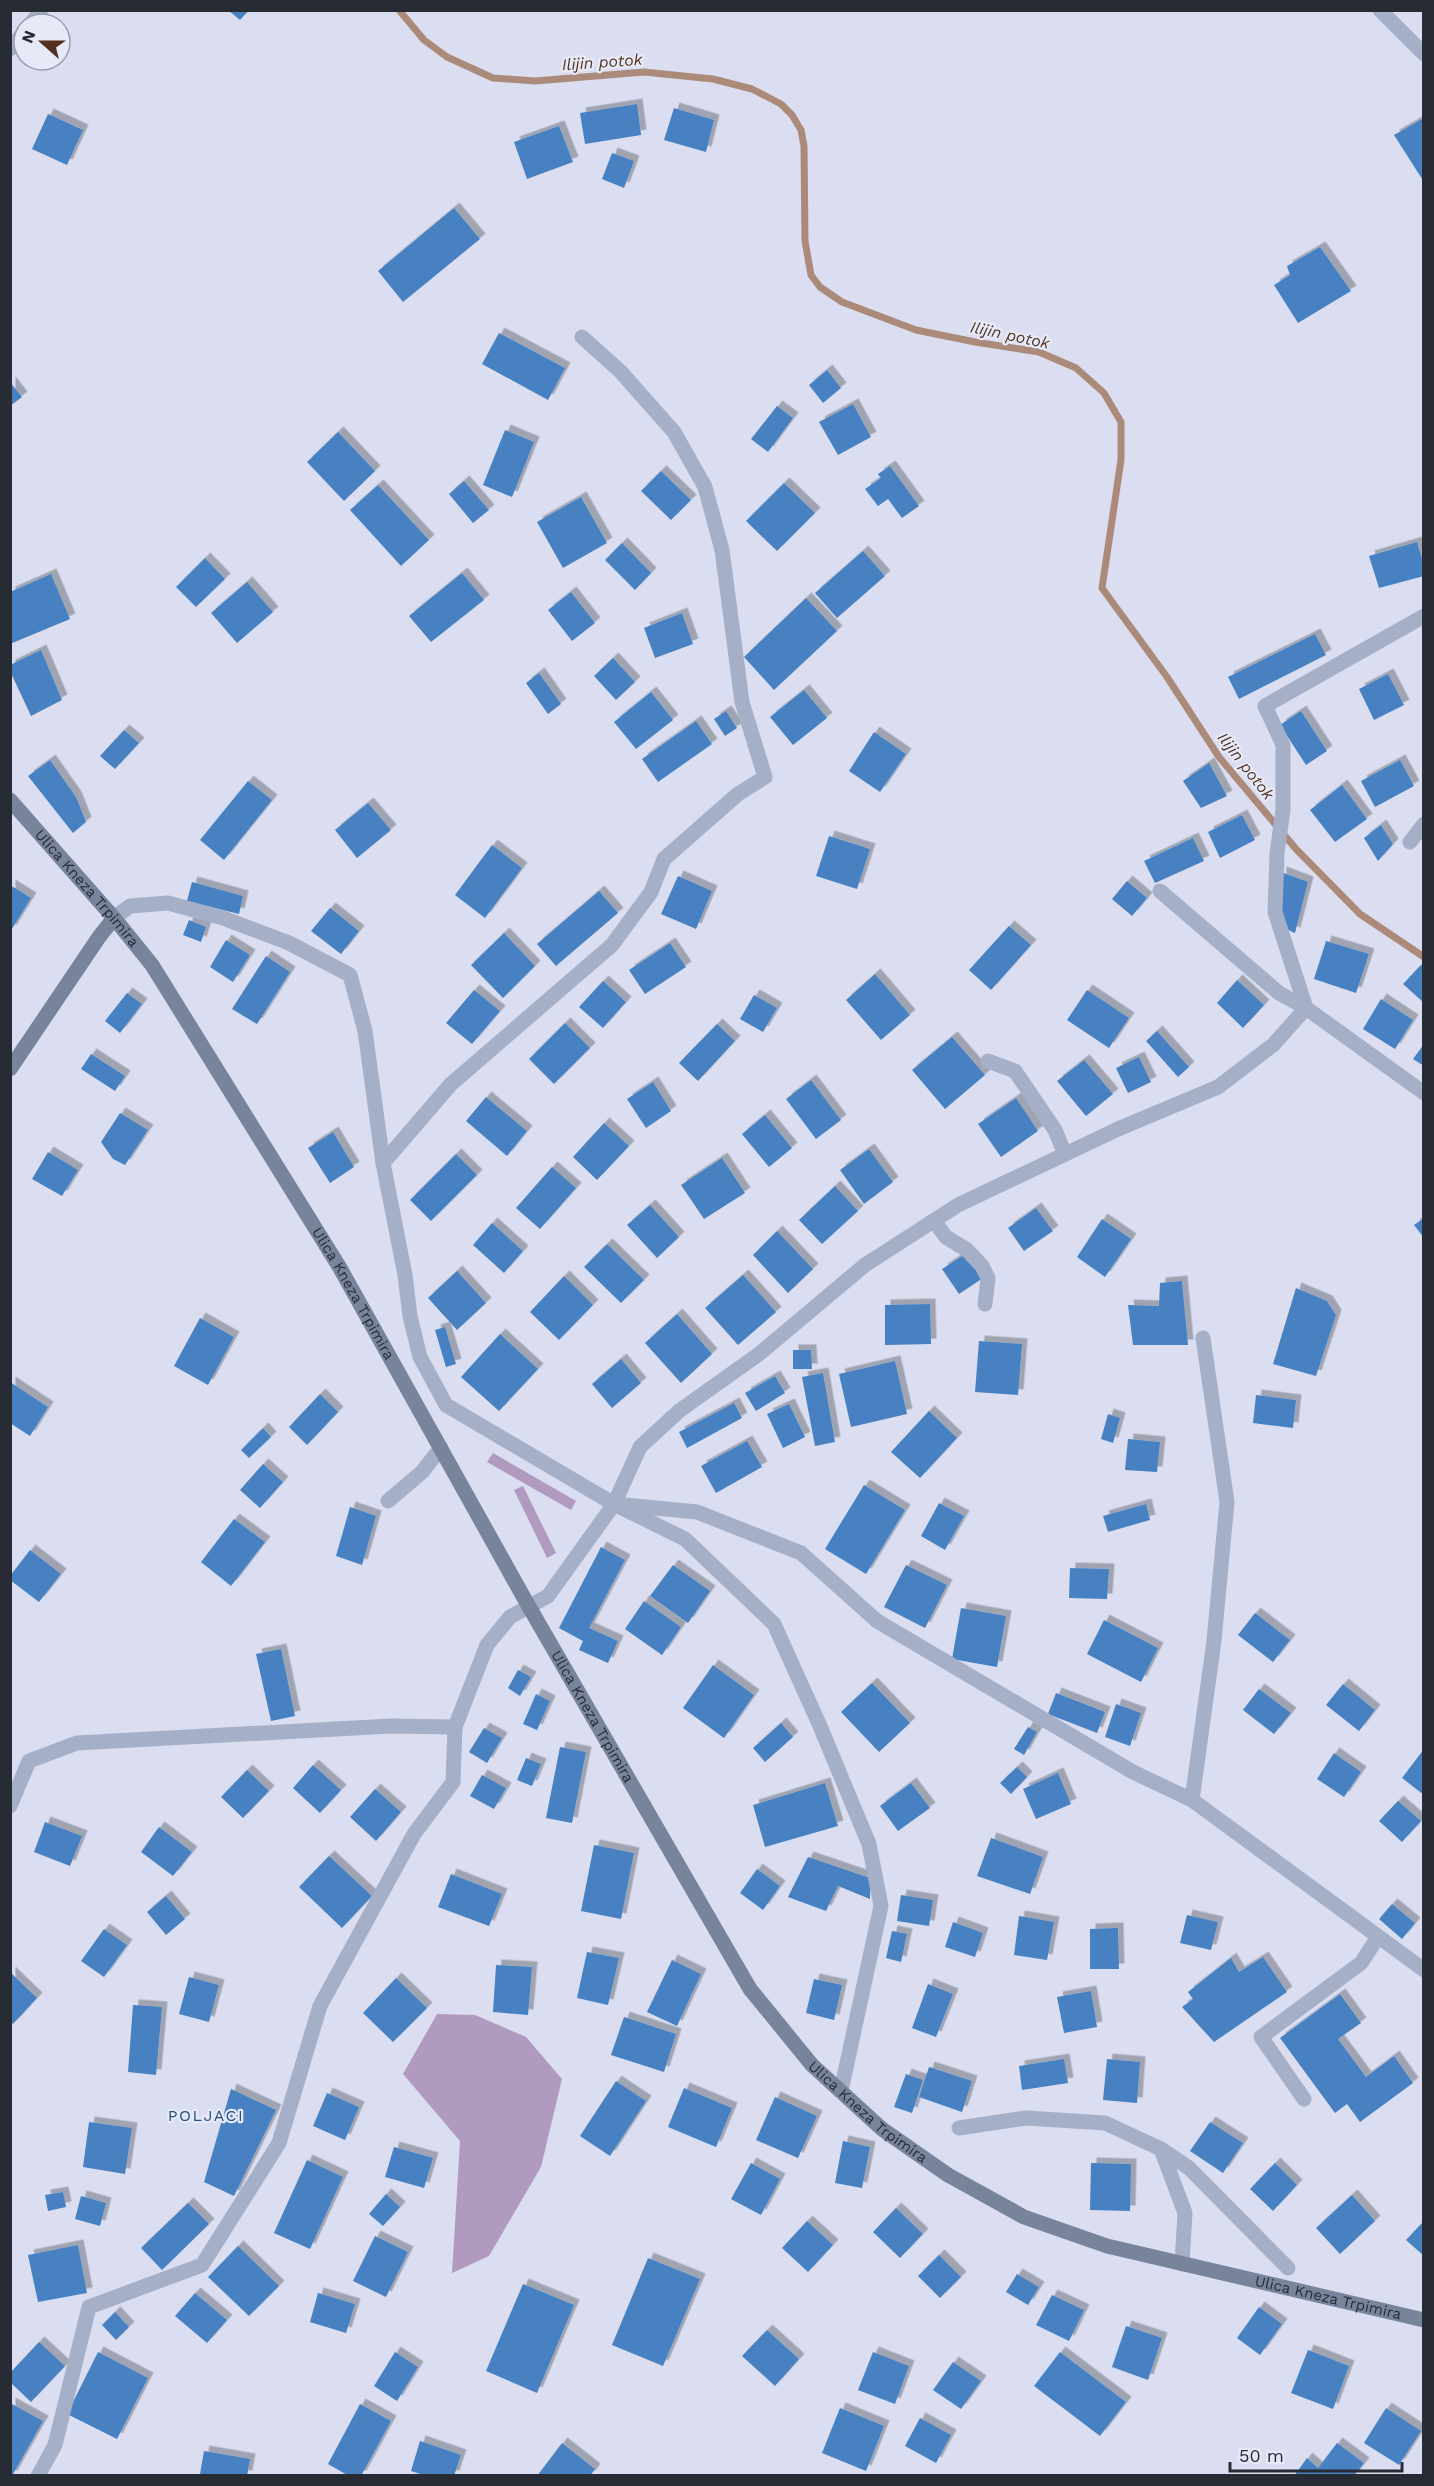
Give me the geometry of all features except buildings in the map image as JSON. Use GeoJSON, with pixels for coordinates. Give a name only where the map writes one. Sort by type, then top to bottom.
{"type":"FeatureCollection","features":[{"type":"Feature","properties":{"kind":"main road","name":"Ulica Kneza Trpimira"},"geometry":{"type":"LineString","coordinates":[[10,800],[114,918],[152,965],[340,1268],[528,1605],[750,1989],[812,2064],[889,2134],[948,2175],[1024,2217],[1107,2246],[1424,2320]]}},
{"type":"Feature","properties":{"kind":"main road"},"geometry":{"type":"LineString","coordinates":[[10,1069],[114,918]]}},
{"type":"Feature","properties":{"kind":"street"},"geometry":{"type":"LineString","coordinates":[[1380,10],[1424,54]]}},
{"type":"Feature","properties":{"kind":"street"},"geometry":{"type":"LineString","coordinates":[[383,1163],[451,1084],[612,945],[651,892],[664,859],[738,794],[765,777],[742,702],[722,550],[705,487],[674,432],[620,371],[582,337]]}},
{"type":"Feature","properties":{"kind":"street"},"geometry":{"type":"LineString","coordinates":[[1306,1008],[1275,912],[1277,853],[1283,810],[1283,745],[1265,706],[1424,616]]}},
{"type":"Feature","properties":{"kind":"street"},"geometry":{"type":"LineString","coordinates":[[1410,842],[1424,824]]}},
{"type":"Feature","properties":{"kind":"street"},"geometry":{"type":"LineString","coordinates":[[1160,891],[1279,993],[1306,1008],[1424,1093]]}},
{"type":"Feature","properties":{"kind":"street"},"geometry":{"type":"LineString","coordinates":[[114,918],[130,906],[168,903],[223,918],[289,943],[350,975],[365,1031],[383,1163],[405,1275],[410,1316],[420,1357],[446,1405],[614,1504],[685,1539],[774,1624],[869,1844],[881,1906],[841,2091]]}},
{"type":"Feature","properties":{"kind":"street"},"geometry":{"type":"LineString","coordinates":[[38,2475],[55,2445],[89,2307],[201,2265],[279,2143],[320,2006],[414,1834],[453,1782],[454,1727],[487,1645],[510,1617],[548,1596],[614,1504],[640,1447],[679,1411],[759,1354],[865,1265],[958,1205],[1065,1154],[1218,1087],[1272,1045],[1306,1008]]}},
{"type":"Feature","properties":{"kind":"street"},"geometry":{"type":"LineString","coordinates":[[988,1061],[1015,1071],[1055,1130],[1065,1154]]}},
{"type":"Feature","properties":{"kind":"street"},"geometry":{"type":"LineString","coordinates":[[934,1221],[946,1237],[967,1250],[982,1266],[988,1278],[985,1304]]}},
{"type":"Feature","properties":{"kind":"street"},"geometry":{"type":"LineString","coordinates":[[1192,1800],[1214,1641],[1227,1502],[1203,1338]]}},
{"type":"Feature","properties":{"kind":"street"},"geometry":{"type":"LineString","coordinates":[[388,1502],[422,1472],[441,1448]]}},
{"type":"Feature","properties":{"kind":"street"},"geometry":{"type":"LineString","coordinates":[[614,1504],[697,1512],[801,1553],[877,1621],[1133,1772],[1192,1800],[1424,1970]]}},
{"type":"Feature","properties":{"kind":"street"},"geometry":{"type":"LineString","coordinates":[[10,1806],[29,1761],[77,1743],[390,1726],[454,1727]]}},
{"type":"Feature","properties":{"kind":"street"},"geometry":{"type":"LineString","coordinates":[[1304,2099],[1261,2037],[1361,1963],[1378,1937]]}},
{"type":"Feature","properties":{"kind":"street"},"geometry":{"type":"LineString","coordinates":[[959,2128],[1026,2118],[1105,2123],[1161,2148],[1189,2168],[1288,2268]]}},
{"type":"Feature","properties":{"kind":"street"},"geometry":{"type":"LineString","coordinates":[[1161,2148],[1185,2213],[1182,2264]]}},
{"type":"Feature","properties":{"kind":"shaded area"},"geometry":{"type":"Polygon","coordinates":[[[493,1453],[576,1501],[571,1510],[487,1462],[493,1453]]]}},
{"type":"Feature","properties":{"kind":"shaded area"},"geometry":{"type":"Polygon","coordinates":[[[523,1486],[556,1553],[547,1558],[514,1490],[523,1486]]]}},
{"type":"Feature","properties":{"kind":"shaded area"},"geometry":{"type":"Polygon","coordinates":[[[437,2014],[475,2015],[526,2037],[562,2079],[541,2167],[489,2256],[452,2273],[460,2141],[403,2074],[437,2014]]]}},
{"type":"Feature","properties":{"kind":"waterway","name":"Ilijin potok"},"geometry":{"type":"LineString","coordinates":[[399,10],[424,40],[447,57],[493,78],[535,81],[644,72],[713,79],[752,89],[781,104],[792,115],[801,130],[804,146],[805,241],[811,275],[820,287],[842,302],[916,330],[1039,352],[1076,368],[1104,393],[1121,422],[1121,460],[1102,588],[1167,677],[1219,757],[1296,849],[1360,914],[1424,957]]}},
{"type":"Feature","properties":{"kind":"district","name":"POLJACI"},"geometry":{"type":"Point","coordinates":[206,2115]}}]}
